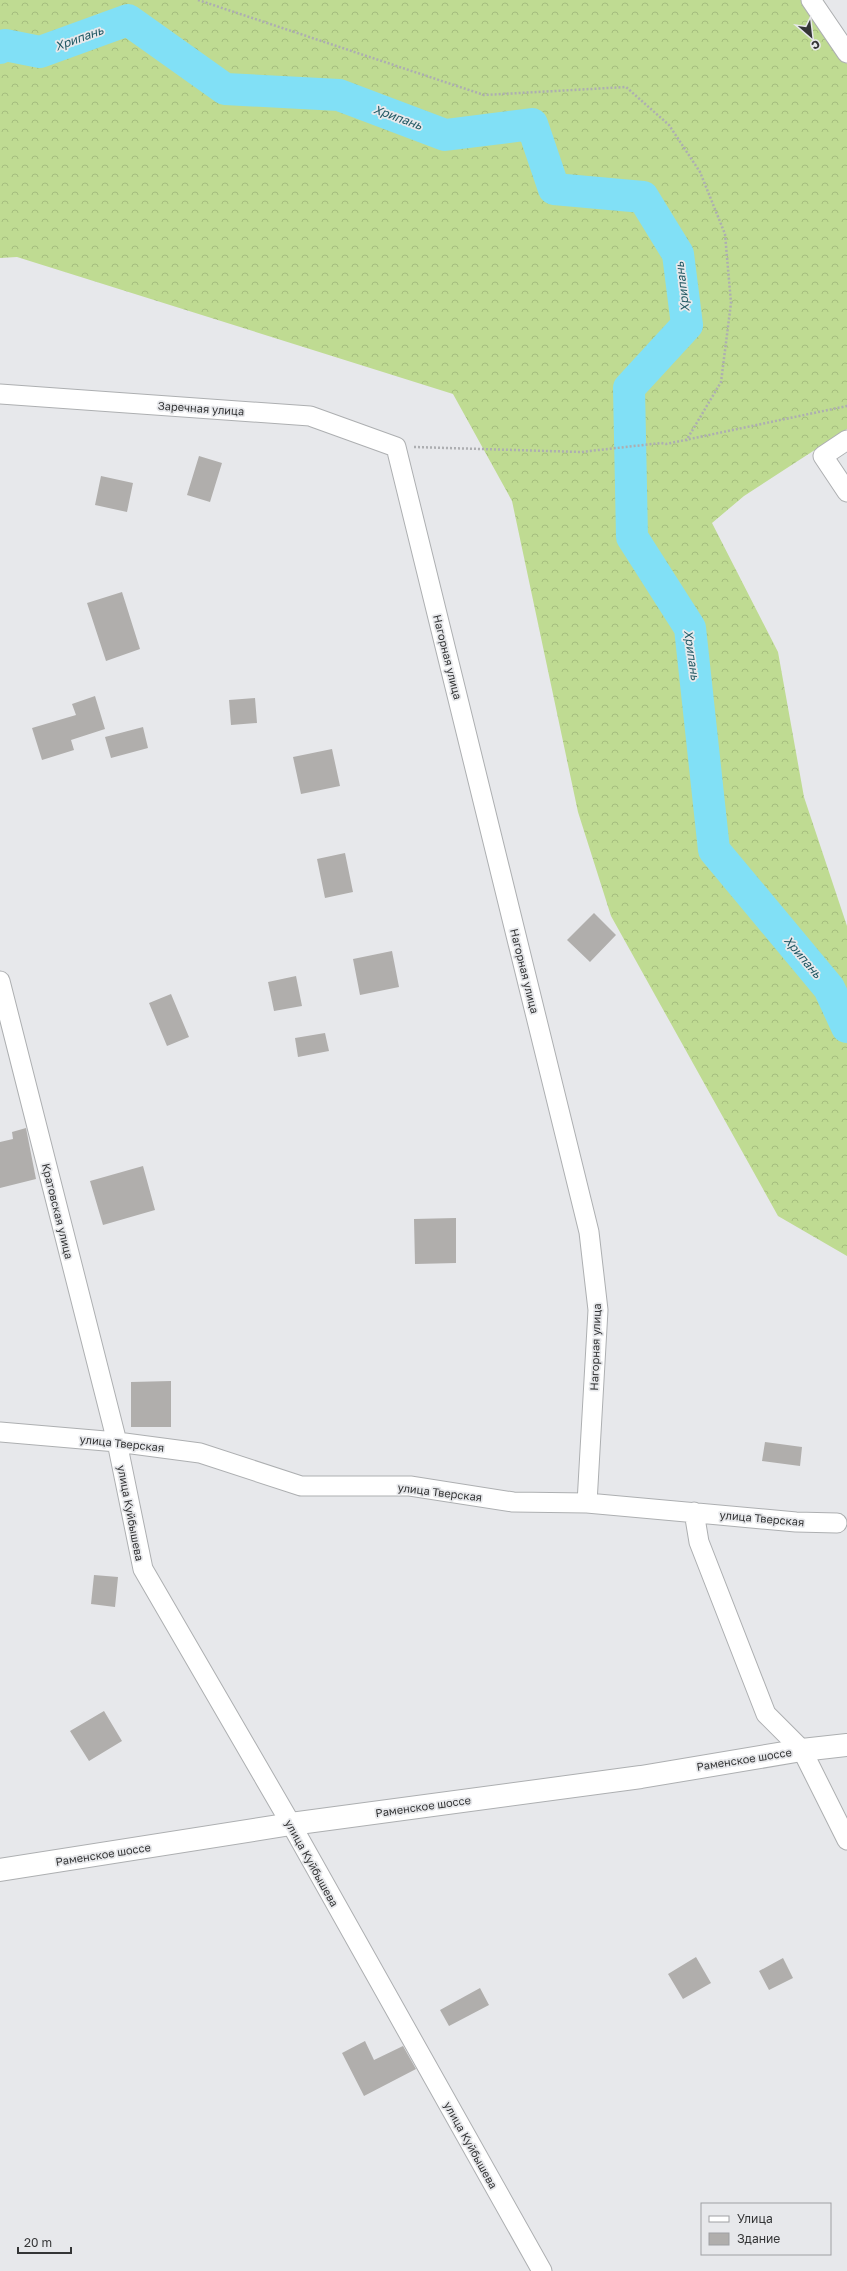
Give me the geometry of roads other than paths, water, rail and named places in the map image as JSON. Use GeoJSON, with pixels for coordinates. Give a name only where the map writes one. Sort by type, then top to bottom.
{"type":"FeatureCollection","features":[{"type":"Feature","properties":{"kind":"main road","name":"Раменское шоссе"},"geometry":{"type":"LineString","coordinates":[[0,1870],[290,1824],[641,1777],[802,1750],[847,1745]]}},
{"type":"Feature","properties":{"kind":"street"},"geometry":{"type":"LineString","coordinates":[[812,0],[847,53]]}},
{"type":"Feature","properties":{"kind":"street","name":"Заречная улица"},"geometry":{"type":"LineString","coordinates":[[0,394],[310,416],[396,447]]}},
{"type":"Feature","properties":{"kind":"street"},"geometry":{"type":"LineString","coordinates":[[847,440],[823,456],[847,492]]}},
{"type":"Feature","properties":{"kind":"street","name":"Нагорная улица"},"geometry":{"type":"LineString","coordinates":[[396,447],[589,1232],[598,1310],[587,1503]]}},
{"type":"Feature","properties":{"kind":"street","name":"Кратовская улица"},"geometry":{"type":"LineString","coordinates":[[0,981],[117,1442]]}},
{"type":"Feature","properties":{"kind":"street","name":"улица Тверская"},"geometry":{"type":"LineString","coordinates":[[0,1432],[117,1442],[200,1453],[301,1486],[410,1486],[512,1502],[587,1503],[796,1522],[837,1523]]}},
{"type":"Feature","properties":{"kind":"street","name":"улица Куйбышева"},"geometry":{"type":"LineString","coordinates":[[117,1442],[143,1570],[290,1824],[542,2271]]}},
{"type":"Feature","properties":{"kind":"street"},"geometry":{"type":"LineString","coordinates":[[694,1512],[699,1542],[766,1714],[802,1750],[847,1840]]}},
{"type":"Feature","properties":{"kind":"waterway","name":"Хрипань"},"geometry":{"type":"LineString","coordinates":[[0,48],[5,45],[40,52],[128,20],[225,89],[339,95],[445,135],[532,124],[554,189],[643,197],[678,254],[687,325],[629,388],[632,537],[690,628],[714,850],[829,988],[847,1027]]}}]}
